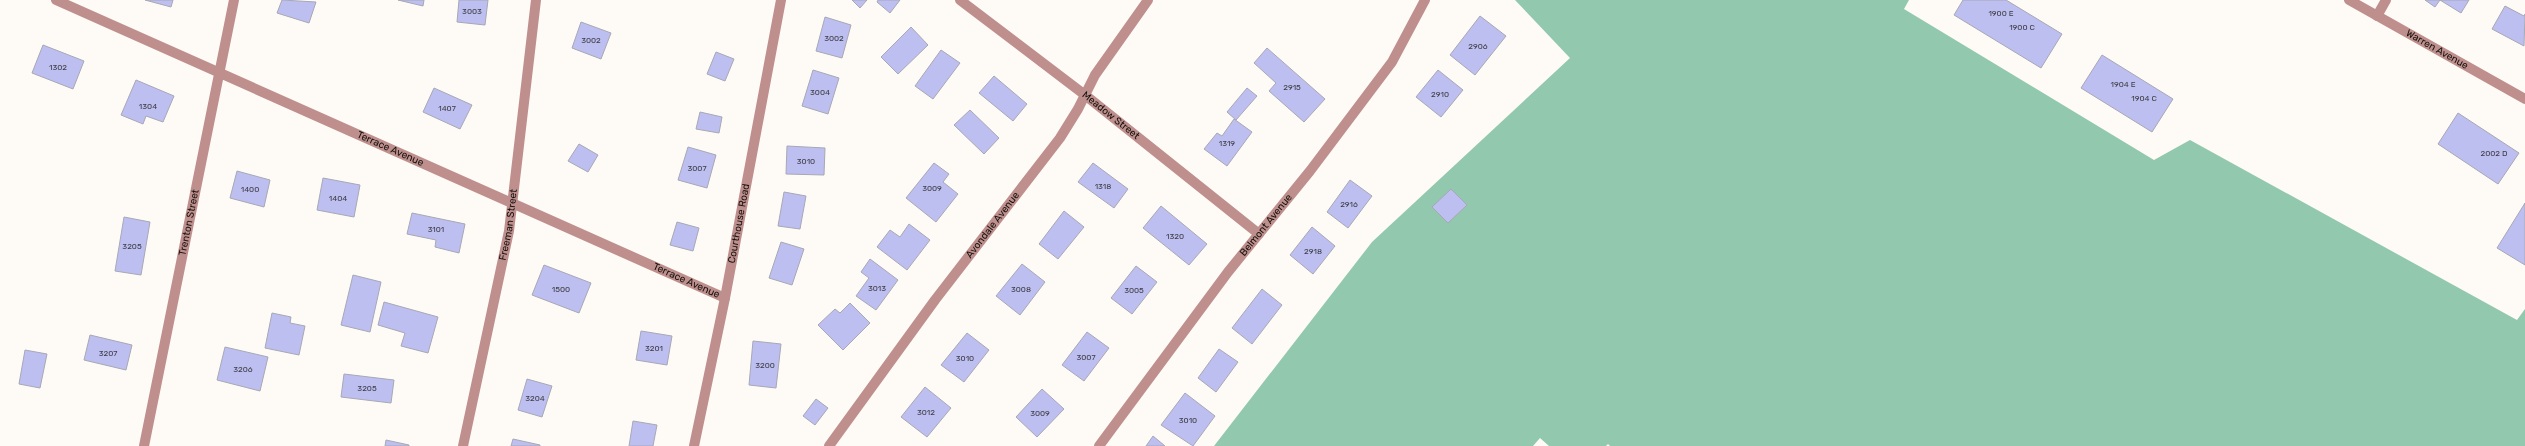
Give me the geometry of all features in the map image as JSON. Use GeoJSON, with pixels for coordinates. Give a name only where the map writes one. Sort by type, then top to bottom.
{"type":"FeatureCollection","features":[{"type":"Feature","properties":{"kind":"street","name":"Terrace Avenue"},"geometry":{"type":"LineString","coordinates":[[56,0],[221,72],[725,298]]}},
{"type":"Feature","properties":{"kind":"street","name":"Trenton Street"},"geometry":{"type":"LineString","coordinates":[[144,446],[221,72],[234,0]]}},
{"type":"Feature","properties":{"kind":"street","name":"Freeman Street"},"geometry":{"type":"LineString","coordinates":[[463,446],[509,231],[536,0]]}},
{"type":"Feature","properties":{"kind":"street","name":"Courthouse Road"},"geometry":{"type":"LineString","coordinates":[[694,446],[725,298],[781,0]]}},
{"type":"Feature","properties":{"kind":"street","name":"Meadow Street"},"geometry":{"type":"LineString","coordinates":[[960,0],[1085,94],[1259,234]]}},
{"type":"Feature","properties":{"kind":"street","name":"Avondale Avenue"},"geometry":{"type":"LineString","coordinates":[[829,446],[935,300],[1060,138],[1095,75],[1148,0]]}},
{"type":"Feature","properties":{"kind":"street","name":"Belmont Avenue"},"geometry":{"type":"LineString","coordinates":[[1099,446],[1228,272],[1392,62],[1426,0]]}},
{"type":"Feature","properties":{"kind":"street","name":"Warren Avenue"},"geometry":{"type":"LineString","coordinates":[[2348,0],[2525,99]]}},
{"type":"Feature","properties":{"kind":"street"},"geometry":{"type":"LineString","coordinates":[[2377,16],[2386,0]]}},
{"type":"Feature","properties":{"kind":"green space"},"geometry":{"type":"Polygon","coordinates":[[[1515,0],[1909,0],[1904,9],[2154,160],[2190,140],[2517,320],[2525,309],[2525,446],[1610,446],[1608,444],[1606,446],[1549,446],[1540,438],[1533,446],[1214,446],[1372,242],[1570,58],[1515,0]]]}},
{"type":"Feature","properties":{"kind":"building"},"geometry":{"type":"Polygon","coordinates":[[[145,0],[173,0],[171,7],[145,0]]]}},
{"type":"Feature","properties":{"kind":"building"},"geometry":{"type":"Polygon","coordinates":[[[282,0],[316,2],[309,23],[277,13],[282,0]]]}},
{"type":"Feature","properties":{"kind":"building"},"geometry":{"type":"Polygon","coordinates":[[[398,0],[424,0],[423,6],[398,0]]]}},
{"type":"Feature","properties":{"kind":"building"},"geometry":{"type":"Polygon","coordinates":[[[459,0],[488,0],[485,25],[457,22],[459,0]]]}},
{"type":"Feature","properties":{"kind":"building"},"geometry":{"type":"Polygon","coordinates":[[[852,0],[867,0],[860,8],[852,0]]]}},
{"type":"Feature","properties":{"kind":"building"},"geometry":{"type":"Polygon","coordinates":[[[878,0],[900,0],[890,13],[877,2],[878,0]]]}},
{"type":"Feature","properties":{"kind":"building"},"geometry":{"type":"Polygon","coordinates":[[[1963,0],[2006,0],[2062,34],[2041,68],[1954,15],[1963,0]]]}},
{"type":"Feature","properties":{"kind":"building"},"geometry":{"type":"Polygon","coordinates":[[[2425,0],[2440,0],[2435,7],[2425,0]]]}},
{"type":"Feature","properties":{"kind":"building"},"geometry":{"type":"Polygon","coordinates":[[[2440,0],[2469,0],[2461,13],[2440,0]]]}},
{"type":"Feature","properties":{"kind":"building"},"geometry":{"type":"Polygon","coordinates":[[[2505,6],[2524,16],[2525,14],[2524,46],[2492,29],[2505,6]]]}},
{"type":"Feature","properties":{"kind":"building"},"geometry":{"type":"Polygon","coordinates":[[[1480,16],[1506,36],[1475,75],[1450,55],[1480,16]]]}},
{"type":"Feature","properties":{"kind":"building"},"geometry":{"type":"Polygon","coordinates":[[[825,17],[851,25],[842,58],[816,51],[825,17]]]}},
{"type":"Feature","properties":{"kind":"building"},"geometry":{"type":"Polygon","coordinates":[[[581,22],[611,33],[601,59],[572,48],[581,22]]]}},
{"type":"Feature","properties":{"kind":"building"},"geometry":{"type":"Polygon","coordinates":[[[911,27],[928,45],[898,74],[881,57],[911,27]]]}},
{"type":"Feature","properties":{"kind":"building"},"geometry":{"type":"Polygon","coordinates":[[[43,45],[84,61],[73,89],[32,73],[43,45]]]}},
{"type":"Feature","properties":{"kind":"building"},"geometry":{"type":"Polygon","coordinates":[[[1267,48],[1325,99],[1304,122],[1269,91],[1276,83],[1254,63],[1267,48]]]}},
{"type":"Feature","properties":{"kind":"building"},"geometry":{"type":"Polygon","coordinates":[[[941,50],[960,63],[933,99],[915,86],[941,50]]]}},
{"type":"Feature","properties":{"kind":"building"},"geometry":{"type":"Polygon","coordinates":[[[716,52],[734,59],[725,81],[707,74],[716,52]]]}},
{"type":"Feature","properties":{"kind":"building"},"geometry":{"type":"Polygon","coordinates":[[[2102,55],[2173,99],[2152,132],[2081,88],[2102,55]]]}},
{"type":"Feature","properties":{"kind":"building"},"geometry":{"type":"Polygon","coordinates":[[[813,70],[839,78],[828,114],[802,106],[813,70]]]}},
{"type":"Feature","properties":{"kind":"building"},"geometry":{"type":"Polygon","coordinates":[[[1438,70],[1463,90],[1441,117],[1416,97],[1438,70]]]}},
{"type":"Feature","properties":{"kind":"building"},"geometry":{"type":"Polygon","coordinates":[[[994,76],[1027,104],[1013,121],[979,93],[994,76]]]}},
{"type":"Feature","properties":{"kind":"building"},"geometry":{"type":"Polygon","coordinates":[[[136,80],[174,96],[163,122],[146,116],[143,124],[121,115],[136,80]]]}},
{"type":"Feature","properties":{"kind":"building"},"geometry":{"type":"Polygon","coordinates":[[[434,88],[472,105],[460,129],[423,112],[434,88]]]}},
{"type":"Feature","properties":{"kind":"building"},"geometry":{"type":"Polygon","coordinates":[[[1247,88],[1257,96],[1236,120],[1227,112],[1247,88]]]}},
{"type":"Feature","properties":{"kind":"building"},"geometry":{"type":"Polygon","coordinates":[[[970,110],[999,138],[984,154],[954,125],[970,110]]]}},
{"type":"Feature","properties":{"kind":"building"},"geometry":{"type":"Polygon","coordinates":[[[700,112],[722,117],[719,133],[696,129],[700,112]]]}},
{"type":"Feature","properties":{"kind":"building"},"geometry":{"type":"Polygon","coordinates":[[[2458,113],[2519,153],[2498,184],[2438,144],[2458,113]]]}},
{"type":"Feature","properties":{"kind":"building"},"geometry":{"type":"Polygon","coordinates":[[[1234,119],[1252,132],[1227,166],[1204,149],[1217,133],[1222,136],[1234,119]]]}},
{"type":"Feature","properties":{"kind":"building"},"geometry":{"type":"Polygon","coordinates":[[[579,144],[598,155],[588,172],[568,161],[579,144]]]}},
{"type":"Feature","properties":{"kind":"building"},"geometry":{"type":"Polygon","coordinates":[[[787,146],[825,148],[824,175],[786,174],[787,146]]]}},
{"type":"Feature","properties":{"kind":"building"},"geometry":{"type":"Polygon","coordinates":[[[688,147],[716,155],[707,188],[678,180],[688,147]]]}},
{"type":"Feature","properties":{"kind":"building"},"geometry":{"type":"Polygon","coordinates":[[[934,163],[949,174],[943,182],[958,194],[936,222],[906,198],[934,163]]]}},
{"type":"Feature","properties":{"kind":"building"},"geometry":{"type":"Polygon","coordinates":[[[1093,163],[1128,189],[1114,208],[1078,182],[1093,163]]]}},
{"type":"Feature","properties":{"kind":"building"},"geometry":{"type":"Polygon","coordinates":[[[237,171],[270,180],[264,207],[230,198],[237,171]]]}},
{"type":"Feature","properties":{"kind":"building"},"geometry":{"type":"Polygon","coordinates":[[[323,178],[360,185],[354,217],[317,210],[323,178]]]}},
{"type":"Feature","properties":{"kind":"building"},"geometry":{"type":"Polygon","coordinates":[[[1350,180],[1372,196],[1348,228],[1327,212],[1350,180]]]}},
{"type":"Feature","properties":{"kind":"building"},"geometry":{"type":"Polygon","coordinates":[[[1451,189],[1467,205],[1448,223],[1432,207],[1451,189]]]}},
{"type":"Feature","properties":{"kind":"building"},"geometry":{"type":"Polygon","coordinates":[[[784,192],[806,196],[800,229],[778,226],[784,192]]]}},
{"type":"Feature","properties":{"kind":"building"},"geometry":{"type":"Polygon","coordinates":[[[2525,203],[2525,265],[2497,248],[2525,203]]]}},
{"type":"Feature","properties":{"kind":"building"},"geometry":{"type":"Polygon","coordinates":[[[1161,206],[1207,244],[1189,265],[1143,228],[1161,206]]]}},
{"type":"Feature","properties":{"kind":"building"},"geometry":{"type":"Polygon","coordinates":[[[1064,211],[1084,227],[1058,259],[1039,244],[1064,211]]]}},
{"type":"Feature","properties":{"kind":"building"},"geometry":{"type":"Polygon","coordinates":[[[412,213],[465,224],[459,253],[435,247],[436,240],[407,234],[412,213]]]}},
{"type":"Feature","properties":{"kind":"building"},"geometry":{"type":"Polygon","coordinates":[[[124,217],[150,222],[141,275],[115,271],[124,217]]]}},
{"type":"Feature","properties":{"kind":"building"},"geometry":{"type":"Polygon","coordinates":[[[677,222],[699,228],[693,251],[670,245],[677,222]]]}},
{"type":"Feature","properties":{"kind":"building"},"geometry":{"type":"Polygon","coordinates":[[[909,224],[930,240],[907,270],[877,247],[890,230],[900,237],[909,224]]]}},
{"type":"Feature","properties":{"kind":"building"},"geometry":{"type":"Polygon","coordinates":[[[1312,227],[1335,246],[1313,274],[1290,255],[1312,227]]]}},
{"type":"Feature","properties":{"kind":"building"},"geometry":{"type":"Polygon","coordinates":[[[781,242],[804,249],[792,285],[769,278],[781,242]]]}},
{"type":"Feature","properties":{"kind":"building"},"geometry":{"type":"Polygon","coordinates":[[[870,259],[898,280],[876,310],[856,296],[869,278],[861,272],[870,259]]]}},
{"type":"Feature","properties":{"kind":"building"},"geometry":{"type":"Polygon","coordinates":[[[1022,264],[1045,282],[1020,315],[996,296],[1022,264]]]}},
{"type":"Feature","properties":{"kind":"building"},"geometry":{"type":"Polygon","coordinates":[[[544,265],[591,283],[579,313],[532,295],[544,265]]]}},
{"type":"Feature","properties":{"kind":"building"},"geometry":{"type":"Polygon","coordinates":[[[1136,266],[1157,282],[1132,314],[1111,298],[1136,266]]]}},
{"type":"Feature","properties":{"kind":"building"},"geometry":{"type":"Polygon","coordinates":[[[353,275],[381,282],[370,332],[341,325],[353,275]]]}},
{"type":"Feature","properties":{"kind":"building"},"geometry":{"type":"Polygon","coordinates":[[[1262,289],[1282,305],[1252,344],[1232,328],[1262,289]]]}},
{"type":"Feature","properties":{"kind":"building"},"geometry":{"type":"Polygon","coordinates":[[[384,302],[438,317],[428,353],[401,346],[405,333],[378,325],[384,302]]]}},
{"type":"Feature","properties":{"kind":"building"},"geometry":{"type":"Polygon","coordinates":[[[850,303],[870,323],[843,350],[818,325],[835,309],[840,313],[850,303]]]}},
{"type":"Feature","properties":{"kind":"building"},"geometry":{"type":"Polygon","coordinates":[[[272,313],[291,317],[290,323],[305,326],[299,355],[265,348],[272,313]]]}},
{"type":"Feature","properties":{"kind":"building"},"geometry":{"type":"Polygon","coordinates":[[[641,331],[672,336],[667,365],[636,360],[641,331]]]}},
{"type":"Feature","properties":{"kind":"building"},"geometry":{"type":"Polygon","coordinates":[[[1087,332],[1109,348],[1084,381],[1062,365],[1087,332]]]}},
{"type":"Feature","properties":{"kind":"building"},"geometry":{"type":"Polygon","coordinates":[[[967,333],[989,350],[964,382],[941,365],[967,333]]]}},
{"type":"Feature","properties":{"kind":"building"},"geometry":{"type":"Polygon","coordinates":[[[90,335],[132,345],[126,370],[84,360],[90,335]]]}},
{"type":"Feature","properties":{"kind":"building"},"geometry":{"type":"Polygon","coordinates":[[[753,341],[781,344],[776,388],[749,385],[753,341]]]}},
{"type":"Feature","properties":{"kind":"building"},"geometry":{"type":"Polygon","coordinates":[[[225,347],[268,357],[260,391],[217,380],[225,347]]]}},
{"type":"Feature","properties":{"kind":"building"},"geometry":{"type":"Polygon","coordinates":[[[1219,349],[1238,362],[1216,392],[1198,378],[1219,349]]]}},
{"type":"Feature","properties":{"kind":"building"},"geometry":{"type":"Polygon","coordinates":[[[25,350],[47,354],[40,388],[19,384],[25,350]]]}},
{"type":"Feature","properties":{"kind":"building"},"geometry":{"type":"Polygon","coordinates":[[[344,374],[394,380],[391,403],[341,397],[344,374]]]}},
{"type":"Feature","properties":{"kind":"building"},"geometry":{"type":"Polygon","coordinates":[[[527,379],[552,386],[542,417],[518,410],[527,379]]]}},
{"type":"Feature","properties":{"kind":"building"},"geometry":{"type":"Polygon","coordinates":[[[925,387],[951,408],[927,437],[901,417],[925,387]]]}},
{"type":"Feature","properties":{"kind":"building"},"geometry":{"type":"Polygon","coordinates":[[[1042,389],[1064,409],[1037,437],[1016,417],[1042,389]]]}},
{"type":"Feature","properties":{"kind":"building"},"geometry":{"type":"Polygon","coordinates":[[[1185,393],[1215,416],[1193,446],[1161,425],[1185,393]]]}},
{"type":"Feature","properties":{"kind":"building"},"geometry":{"type":"Polygon","coordinates":[[[816,399],[828,408],[815,425],[803,416],[816,399]]]}},
{"type":"Feature","properties":{"kind":"building"},"geometry":{"type":"Polygon","coordinates":[[[633,421],[657,425],[653,446],[629,446],[633,421]]]}},
{"type":"Feature","properties":{"kind":"building"},"geometry":{"type":"Polygon","coordinates":[[[1153,436],[1165,446],[1146,446],[1153,436]]]}},
{"type":"Feature","properties":{"kind":"building"},"geometry":{"type":"Polygon","coordinates":[[[513,439],[540,445],[540,446],[511,446],[513,439]]]}},
{"type":"Feature","properties":{"kind":"building"},"geometry":{"type":"Polygon","coordinates":[[[386,440],[409,445],[409,446],[385,446],[386,440]]]}}]}
